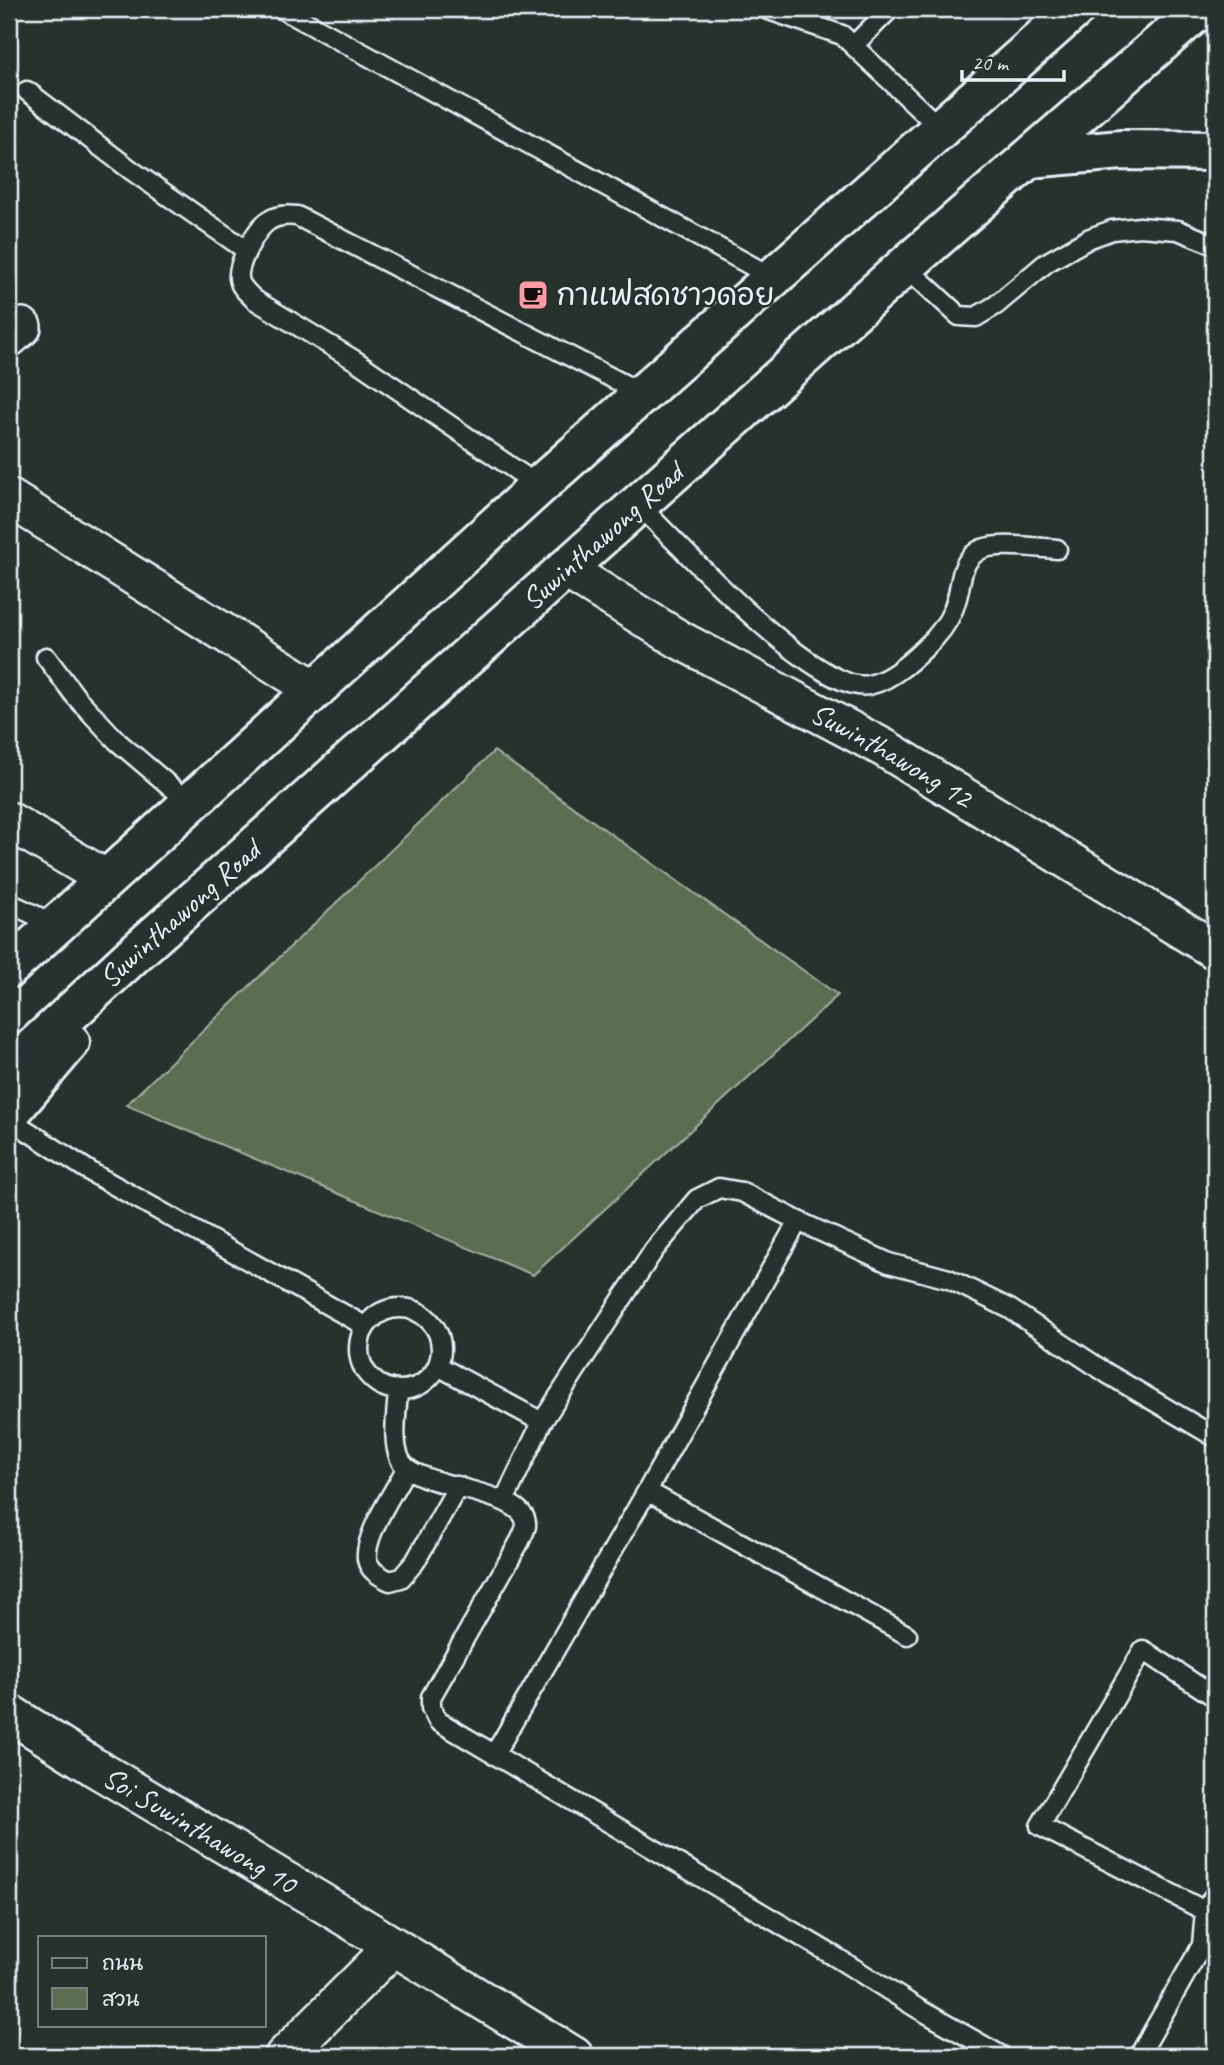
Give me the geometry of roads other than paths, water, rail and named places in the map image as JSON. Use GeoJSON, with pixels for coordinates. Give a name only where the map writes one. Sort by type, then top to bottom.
{"type":"FeatureCollection","features":[{"type":"Feature","properties":{"kind":"main road"},"geometry":{"type":"LineString","coordinates":[[9,968],[35,939],[106,879],[539,486],[1075,9]]}},
{"type":"Feature","properties":{"kind":"main road","name":"Suwinthawong Road"},"geometry":{"type":"LineString","coordinates":[[9,1070],[905,266],[1200,9]]}},
{"type":"Feature","properties":{"kind":"main road"},"geometry":{"type":"LineString","coordinates":[[1029,158],[1122,150],[1215,151]]}},
{"type":"Feature","properties":{"kind":"main road"},"geometry":{"type":"LineString","coordinates":[[9,1116],[78,1032],[133,956]]}},
{"type":"Feature","properties":{"kind":"street"},"geometry":{"type":"LineString","coordinates":[[9,498],[316,690]]}},
{"type":"Feature","properties":{"kind":"street","name":"Suwinthawong 12"},"geometry":{"type":"LineString","coordinates":[[565,569],[680,640],[884,748],[1215,950]]}},
{"type":"Feature","properties":{"kind":"street"},"geometry":{"type":"LineString","coordinates":[[9,821],[106,879]]}},
{"type":"Feature","properties":{"kind":"street","name":"Soi Suwinthawong 10"},"geometry":{"type":"LineString","coordinates":[[9,1713],[574,2056]]}},
{"type":"Feature","properties":{"kind":"street"},"geometry":{"type":"LineString","coordinates":[[284,2056],[393,1947]]}},
{"type":"Feature","properties":{"kind":"lane"},"geometry":{"type":"LineString","coordinates":[[282,9],[772,277]]}},
{"type":"Feature","properties":{"kind":"lane"},"geometry":{"type":"LineString","coordinates":[[766,9],[842,35],[941,129]]}},
{"type":"Feature","properties":{"kind":"lane"},"geometry":{"type":"LineString","coordinates":[[854,45],[890,9]]}},
{"type":"Feature","properties":{"kind":"lane"},"geometry":{"type":"LineString","coordinates":[[27,91],[131,170],[246,250]]}},
{"type":"Feature","properties":{"kind":"lane"},"geometry":{"type":"LineString","coordinates":[[539,486],[356,361],[256,300],[241,287],[238,276],[246,250],[266,221],[280,215],[297,216],[643,394]]}},
{"type":"Feature","properties":{"kind":"lane"},"geometry":{"type":"LineString","coordinates":[[905,266],[959,316],[976,317],[996,305],[1046,263],[1090,238],[1112,230],[1140,227],[1178,230],[1215,245]]}},
{"type":"Feature","properties":{"kind":"lane"},"geometry":{"type":"LineString","coordinates":[[638,504],[727,593],[789,647],[837,680],[868,686],[892,675],[946,626],[967,561],[979,550],[997,547],[1057,549]]}},
{"type":"Feature","properties":{"kind":"lane"},"geometry":{"type":"LineString","coordinates":[[46,657],[76,697],[118,742],[190,803]]}},
{"type":"Feature","properties":{"kind":"lane"},"geometry":{"type":"LineString","coordinates":[[9,903],[35,939]]}},
{"type":"Feature","properties":{"kind":"lane"},"geometry":{"type":"LineString","coordinates":[[9,1116],[94,1174],[365,1326]]}},
{"type":"Feature","properties":{"kind":"lane"},"geometry":{"type":"LineString","coordinates":[[504,1501],[542,1422],[654,1250],[697,1199],[719,1188],[742,1192],[889,1263],[949,1279],[1010,1309],[1118,1381],[1215,1437]]}},
{"type":"Feature","properties":{"kind":"lane"},"geometry":{"type":"LineString","coordinates":[[494,1755],[647,1491],[798,1221]]}},
{"type":"Feature","properties":{"kind":"lane"},"geometry":{"type":"LineString","coordinates":[[404,1307],[424,1314],[438,1331],[442,1353],[438,1366],[425,1384],[412,1390],[398,1391],[381,1387],[367,1376],[359,1360],[358,1342],[365,1326],[382,1311],[404,1307]]}},
{"type":"Feature","properties":{"kind":"lane"},"geometry":{"type":"LineString","coordinates":[[438,1366],[542,1422]]}},
{"type":"Feature","properties":{"kind":"lane"},"geometry":{"type":"LineString","coordinates":[[398,1391],[397,1448],[406,1469],[504,1501],[519,1510],[525,1518],[526,1527],[431,1697],[431,1708],[438,1721],[1002,2056]]}},
{"type":"Feature","properties":{"kind":"lane"},"geometry":{"type":"LineString","coordinates":[[406,1469],[374,1528],[368,1548],[367,1560],[373,1572],[390,1581],[401,1578],[415,1562],[458,1486]]}},
{"type":"Feature","properties":{"kind":"lane"},"geometry":{"type":"LineString","coordinates":[[647,1491],[906,1635]]}},
{"type":"Feature","properties":{"kind":"lane"},"geometry":{"type":"LineString","coordinates":[[1205,1911],[1040,1826],[1143,1650],[1215,1697]]}},
{"type":"Feature","properties":{"kind":"lane"},"geometry":{"type":"LineString","coordinates":[[1139,2056],[1202,1945],[1205,1911],[1215,1894]]}},
{"type":"Feature","properties":{"kind":"place","name":"กาแฟสดชาวดอย"},"geometry":{"type":"Point","coordinates":[533,295]}}]}
